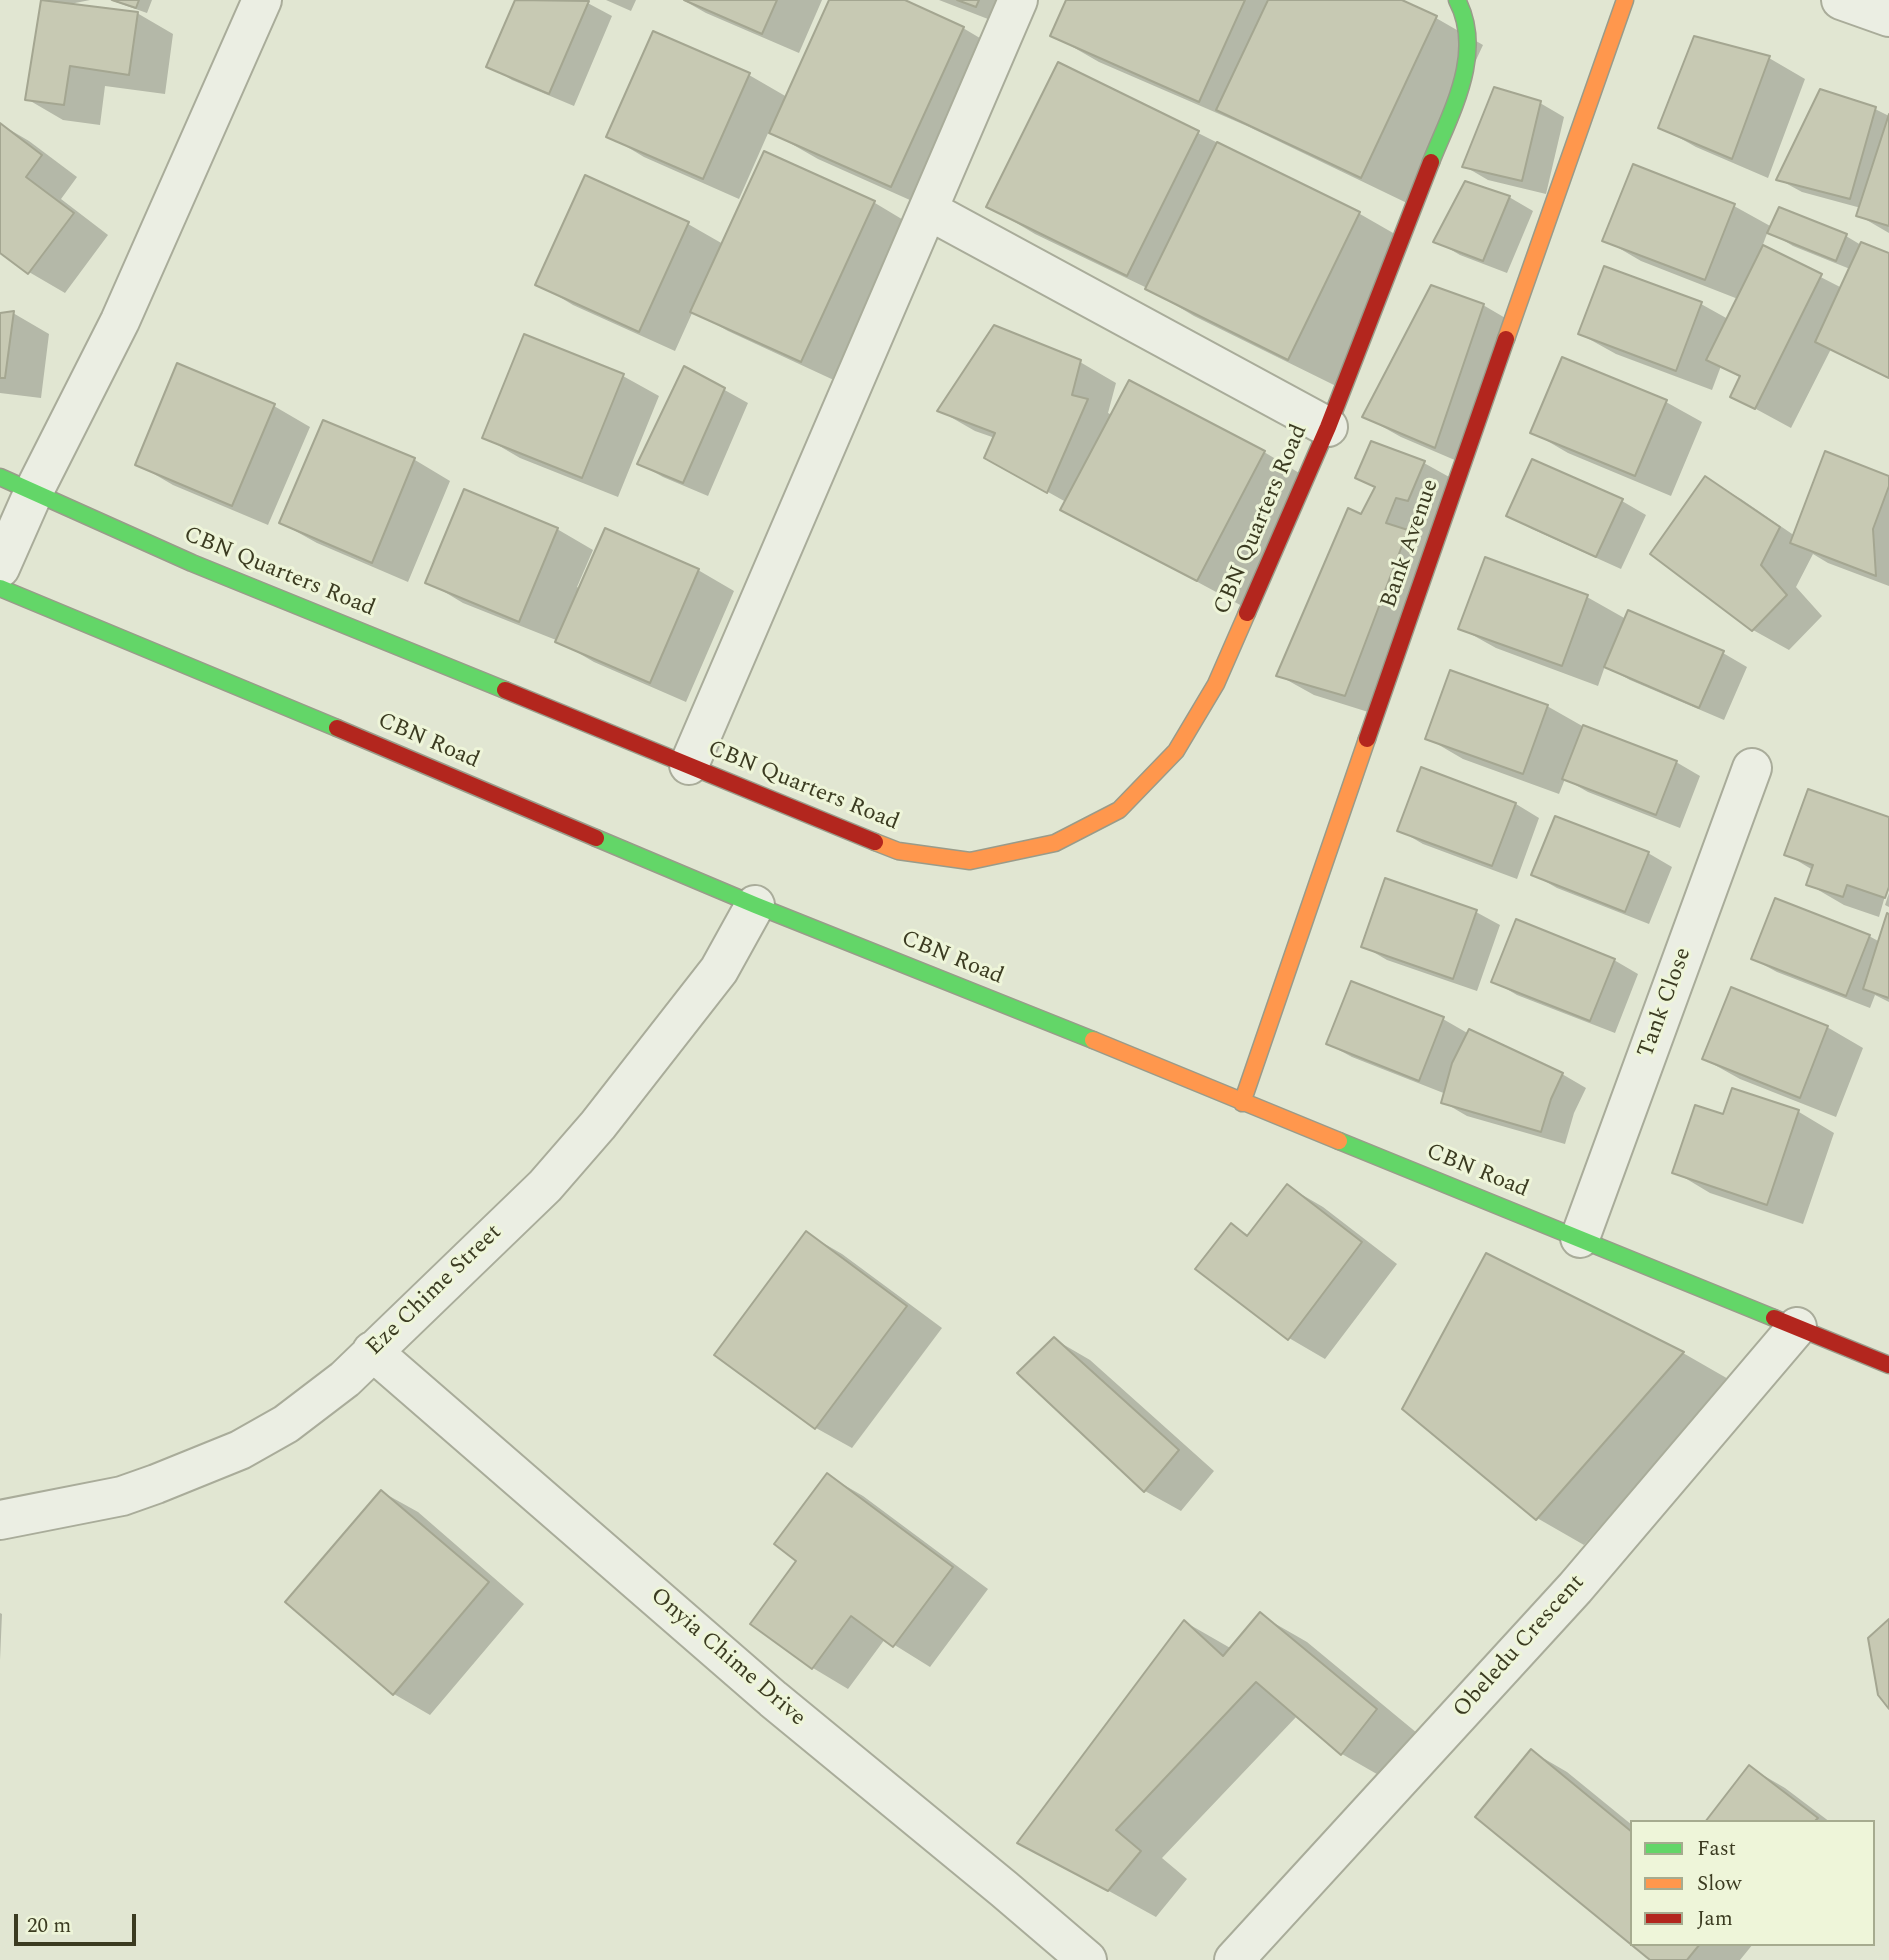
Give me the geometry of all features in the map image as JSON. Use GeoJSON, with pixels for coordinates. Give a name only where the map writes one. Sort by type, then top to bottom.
{"type":"FeatureCollection","features":[{"type":"Feature","properties":{"kind":"main road","name":"CBN Quarters Road"},"geometry":{"type":"LineString","coordinates":[[0,477],[192,563],[898,851],[970,861],[1055,843],[1119,810],[1177,751],[1216,684],[1328,427],[1463,80],[1469,52],[1468,29],[1457,0]]}},
{"type":"Feature","properties":{"kind":"main road","name":"Bank Avenue"},"geometry":{"type":"LineString","coordinates":[[1242,1103],[1625,0]]}},
{"type":"Feature","properties":{"kind":"main road","name":"CBN Road"},"geometry":{"type":"LineString","coordinates":[[0,589],[174,659],[755,905],[1889,1365]]}},
{"type":"Feature","properties":{"kind":"street"},"geometry":{"type":"LineString","coordinates":[[0,568],[34,491],[120,321],[262,0]]}},
{"type":"Feature","properties":{"kind":"street"},"geometry":{"type":"LineString","coordinates":[[689,765],[1018,0]]}},
{"type":"Feature","properties":{"kind":"street"},"geometry":{"type":"LineString","coordinates":[[1842,0],[1889,17]]}},
{"type":"Feature","properties":{"kind":"street"},"geometry":{"type":"LineString","coordinates":[[928,210],[1328,427]]}},
{"type":"Feature","properties":{"kind":"street","name":"Tank Close"},"geometry":{"type":"LineString","coordinates":[[1580,1238],[1752,768]]}},
{"type":"Feature","properties":{"kind":"street","name":"Eze Chime Street"},"geometry":{"type":"LineString","coordinates":[[0,1520],[122,1496],[240,1450],[296,1417],[345,1379],[545,1186],[598,1125],[719,970],[755,905]]}},
{"type":"Feature","properties":{"kind":"street","name":"Obeledu Crescent"},"geometry":{"type":"LineString","coordinates":[[1234,1960],[1576,1588],[1797,1327]]}},
{"type":"Feature","properties":{"kind":"street","name":"Onyia Chime Drive"},"geometry":{"type":"LineString","coordinates":[[372,1351],[773,1699],[1087,1960]]}},
{"type":"Feature","properties":{"kind":"building"},"geometry":{"type":"Polygon","coordinates":[[[41,0],[138,12],[129,75],[70,66],[64,105],[25,100],[41,0]]]}},
{"type":"Feature","properties":{"kind":"building"},"geometry":{"type":"Polygon","coordinates":[[[112,0],[139,0],[136,8],[112,0]]]}},
{"type":"Feature","properties":{"kind":"building"},"geometry":{"type":"Polygon","coordinates":[[[515,0],[589,1],[549,94],[486,67],[515,0]]]}},
{"type":"Feature","properties":{"kind":"building"},"geometry":{"type":"Polygon","coordinates":[[[684,0],[777,0],[762,34],[684,0]]]}},
{"type":"Feature","properties":{"kind":"building"},"geometry":{"type":"Polygon","coordinates":[[[829,0],[905,0],[964,27],[891,187],[769,133],[829,0]]]}},
{"type":"Feature","properties":{"kind":"building"},"geometry":{"type":"Polygon","coordinates":[[[957,0],[979,0],[976,7],[957,0]]]}},
{"type":"Feature","properties":{"kind":"building"},"geometry":{"type":"Polygon","coordinates":[[[1066,0],[1245,0],[1199,102],[1050,36],[1066,0]]]}},
{"type":"Feature","properties":{"kind":"building"},"geometry":{"type":"Polygon","coordinates":[[[1268,0],[1402,0],[1437,16],[1361,178],[1216,110],[1268,0]]]}},
{"type":"Feature","properties":{"kind":"building"},"geometry":{"type":"Polygon","coordinates":[[[653,31],[750,73],[703,179],[606,137],[653,31]]]}},
{"type":"Feature","properties":{"kind":"building"},"geometry":{"type":"Polygon","coordinates":[[[1694,36],[1770,56],[1732,159],[1658,128],[1694,36]]]}},
{"type":"Feature","properties":{"kind":"building"},"geometry":{"type":"Polygon","coordinates":[[[1058,62],[1199,131],[1127,276],[986,207],[1058,62]]]}},
{"type":"Feature","properties":{"kind":"building"},"geometry":{"type":"Polygon","coordinates":[[[1494,87],[1541,101],[1522,181],[1462,167],[1494,87]]]}},
{"type":"Feature","properties":{"kind":"building"},"geometry":{"type":"Polygon","coordinates":[[[1820,89],[1876,107],[1850,199],[1776,180],[1820,89]]]}},
{"type":"Feature","properties":{"kind":"building"},"geometry":{"type":"Polygon","coordinates":[[[1889,114],[1889,226],[1856,216],[1889,114]]]}},
{"type":"Feature","properties":{"kind":"building"},"geometry":{"type":"Polygon","coordinates":[[[0,123],[42,155],[26,177],[74,213],[28,274],[0,253],[0,123]]]}},
{"type":"Feature","properties":{"kind":"building"},"geometry":{"type":"Polygon","coordinates":[[[1217,142],[1360,212],[1288,360],[1145,289],[1217,142]]]}},
{"type":"Feature","properties":{"kind":"building"},"geometry":{"type":"Polygon","coordinates":[[[764,151],[875,201],[801,362],[690,312],[764,151]]]}},
{"type":"Feature","properties":{"kind":"building"},"geometry":{"type":"Polygon","coordinates":[[[1633,164],[1735,204],[1705,280],[1602,241],[1633,164]]]}},
{"type":"Feature","properties":{"kind":"building"},"geometry":{"type":"Polygon","coordinates":[[[585,175],[689,222],[639,332],[535,285],[585,175]]]}},
{"type":"Feature","properties":{"kind":"building"},"geometry":{"type":"Polygon","coordinates":[[[1465,181],[1510,196],[1483,261],[1433,242],[1465,181]]]}},
{"type":"Feature","properties":{"kind":"building"},"geometry":{"type":"Polygon","coordinates":[[[1779,207],[1847,234],[1836,261],[1767,233],[1779,207]]]}},
{"type":"Feature","properties":{"kind":"building"},"geometry":{"type":"Polygon","coordinates":[[[1861,242],[1889,253],[1889,378],[1815,342],[1861,242]]]}},
{"type":"Feature","properties":{"kind":"building"},"geometry":{"type":"Polygon","coordinates":[[[1763,245],[1822,274],[1755,409],[1730,397],[1740,376],[1706,360],[1763,245]]]}},
{"type":"Feature","properties":{"kind":"building"},"geometry":{"type":"Polygon","coordinates":[[[1604,266],[1702,302],[1676,371],[1578,334],[1604,266]]]}},
{"type":"Feature","properties":{"kind":"building"},"geometry":{"type":"Polygon","coordinates":[[[1431,285],[1484,304],[1435,448],[1362,417],[1431,285]]]}},
{"type":"Feature","properties":{"kind":"building"},"geometry":{"type":"Polygon","coordinates":[[[14,311],[5,378],[0,378],[0,313],[14,311]]]}},
{"type":"Feature","properties":{"kind":"building"},"geometry":{"type":"Polygon","coordinates":[[[994,325],[1081,360],[1072,395],[1088,399],[1047,493],[984,458],[995,433],[937,411],[994,325]]]}},
{"type":"Feature","properties":{"kind":"building"},"geometry":{"type":"Polygon","coordinates":[[[524,334],[624,374],[582,478],[482,438],[524,334]]]}},
{"type":"Feature","properties":{"kind":"building"},"geometry":{"type":"Polygon","coordinates":[[[1562,357],[1667,400],[1635,476],[1530,433],[1562,357]]]}},
{"type":"Feature","properties":{"kind":"building"},"geometry":{"type":"Polygon","coordinates":[[[177,363],[275,404],[232,506],[135,465],[177,363]]]}},
{"type":"Feature","properties":{"kind":"building"},"geometry":{"type":"Polygon","coordinates":[[[684,366],[725,388],[683,483],[637,464],[684,366]]]}},
{"type":"Feature","properties":{"kind":"building"},"geometry":{"type":"Polygon","coordinates":[[[1129,380],[1265,451],[1197,581],[1060,510],[1129,380]]]}},
{"type":"Feature","properties":{"kind":"building"},"geometry":{"type":"Polygon","coordinates":[[[323,420],[415,458],[372,563],[279,523],[323,420]]]}},
{"type":"Feature","properties":{"kind":"building"},"geometry":{"type":"Polygon","coordinates":[[[1371,441],[1425,461],[1408,501],[1396,498],[1386,523],[1408,530],[1345,696],[1276,676],[1348,508],[1361,514],[1375,487],[1355,478],[1371,441]]]}},
{"type":"Feature","properties":{"kind":"building"},"geometry":{"type":"Polygon","coordinates":[[[1825,451],[1889,476],[1889,486],[1873,529],[1876,576],[1790,543],[1825,451]]]}},
{"type":"Feature","properties":{"kind":"building"},"geometry":{"type":"Polygon","coordinates":[[[1532,459],[1623,499],[1596,557],[1506,516],[1532,459]]]}},
{"type":"Feature","properties":{"kind":"building"},"geometry":{"type":"Polygon","coordinates":[[[1705,476],[1780,527],[1761,565],[1787,595],[1752,631],[1650,554],[1705,476]]]}},
{"type":"Feature","properties":{"kind":"building"},"geometry":{"type":"Polygon","coordinates":[[[464,489],[558,528],[519,622],[425,583],[464,489]]]}},
{"type":"Feature","properties":{"kind":"building"},"geometry":{"type":"Polygon","coordinates":[[[605,528],[699,569],[650,683],[555,642],[605,528]]]}},
{"type":"Feature","properties":{"kind":"building"},"geometry":{"type":"Polygon","coordinates":[[[1485,557],[1588,595],[1562,666],[1458,629],[1485,557]]]}},
{"type":"Feature","properties":{"kind":"building"},"geometry":{"type":"Polygon","coordinates":[[[1628,610],[1724,651],[1699,708],[1604,667],[1628,610]]]}},
{"type":"Feature","properties":{"kind":"building"},"geometry":{"type":"Polygon","coordinates":[[[1450,670],[1548,705],[1523,774],[1425,739],[1450,670]]]}},
{"type":"Feature","properties":{"kind":"building"},"geometry":{"type":"Polygon","coordinates":[[[1583,725],[1677,761],[1656,815],[1562,779],[1583,725]]]}},
{"type":"Feature","properties":{"kind":"building"},"geometry":{"type":"Polygon","coordinates":[[[1421,767],[1516,803],[1492,866],[1397,831],[1421,767]]]}},
{"type":"Feature","properties":{"kind":"building"},"geometry":{"type":"Polygon","coordinates":[[[1808,789],[1889,817],[1889,887],[1885,898],[1847,885],[1843,897],[1806,885],[1813,865],[1784,855],[1808,789]]]}},
{"type":"Feature","properties":{"kind":"building"},"geometry":{"type":"Polygon","coordinates":[[[1555,816],[1649,852],[1625,912],[1531,875],[1555,816]]]}},
{"type":"Feature","properties":{"kind":"building"},"geometry":{"type":"Polygon","coordinates":[[[1385,878],[1477,910],[1453,979],[1361,947],[1385,878]]]}},
{"type":"Feature","properties":{"kind":"building"},"geometry":{"type":"Polygon","coordinates":[[[1775,898],[1870,935],[1846,996],[1751,959],[1775,898]]]}},
{"type":"Feature","properties":{"kind":"building"},"geometry":{"type":"Polygon","coordinates":[[[1887,913],[1889,914],[1889,998],[1863,989],[1887,913]]]}},
{"type":"Feature","properties":{"kind":"building"},"geometry":{"type":"Polygon","coordinates":[[[1516,919],[1615,959],[1590,1021],[1491,982],[1516,919]]]}},
{"type":"Feature","properties":{"kind":"building"},"geometry":{"type":"Polygon","coordinates":[[[1351,981],[1444,1017],[1419,1081],[1326,1044],[1351,981]]]}},
{"type":"Feature","properties":{"kind":"building"},"geometry":{"type":"Polygon","coordinates":[[[1731,987],[1828,1026],[1800,1098],[1702,1059],[1731,987]]]}},
{"type":"Feature","properties":{"kind":"building"},"geometry":{"type":"Polygon","coordinates":[[[1469,1029],[1563,1073],[1551,1099],[1541,1132],[1441,1103],[1452,1063],[1469,1029]]]}},
{"type":"Feature","properties":{"kind":"building"},"geometry":{"type":"Polygon","coordinates":[[[1732,1088],[1799,1110],[1767,1205],[1672,1173],[1695,1105],[1723,1114],[1732,1088]]]}},
{"type":"Feature","properties":{"kind":"building"},"geometry":{"type":"Polygon","coordinates":[[[1287,1184],[1362,1242],[1288,1340],[1195,1269],[1231,1223],[1247,1236],[1287,1184]]]}},
{"type":"Feature","properties":{"kind":"building"},"geometry":{"type":"Polygon","coordinates":[[[806,1231],[907,1306],[815,1429],[714,1355],[806,1231]]]}},
{"type":"Feature","properties":{"kind":"building"},"geometry":{"type":"Polygon","coordinates":[[[1486,1253],[1684,1352],[1536,1520],[1402,1409],[1486,1253]]]}},
{"type":"Feature","properties":{"kind":"building"},"geometry":{"type":"Polygon","coordinates":[[[1054,1337],[1179,1450],[1144,1492],[1017,1373],[1054,1337]]]}},
{"type":"Feature","properties":{"kind":"building"},"geometry":{"type":"Polygon","coordinates":[[[827,1473],[953,1567],[893,1647],[851,1616],[812,1669],[750,1624],[796,1561],[774,1544],[827,1473]]]}},
{"type":"Feature","properties":{"kind":"building"},"geometry":{"type":"Polygon","coordinates":[[[381,1490],[489,1582],[393,1695],[285,1602],[381,1490]]]}},
{"type":"Feature","properties":{"kind":"building"},"geometry":{"type":"Polygon","coordinates":[[[1260,1612],[1377,1709],[1341,1755],[1256,1682],[1116,1830],[1141,1851],[1108,1891],[1017,1843],[1184,1620],[1223,1656],[1260,1612]]]}},
{"type":"Feature","properties":{"kind":"building"},"geometry":{"type":"Polygon","coordinates":[[[1889,1619],[1889,1709],[1878,1695],[1868,1638],[1889,1619]]]}},
{"type":"Feature","properties":{"kind":"building"},"geometry":{"type":"Polygon","coordinates":[[[1531,1749],[1630,1830],[1630,1944],[1475,1817],[1531,1749]]]}},
{"type":"Feature","properties":{"kind":"building"},"geometry":{"type":"Polygon","coordinates":[[[1749,1765],[1818,1818],[1816,1820],[1707,1820],[1749,1765]]]}},
{"type":"Feature","properties":{"kind":"building"},"geometry":{"type":"Polygon","coordinates":[[[1633,1946],[1698,1946],[1687,1960],[1650,1960],[1633,1946]]]}},
{"type":"Feature","properties":{"kind":"traffic: fast"},"geometry":{"type":"LineString","coordinates":[[1431,162],[1455,103],[1466,61],[1468,41],[1465,20],[1457,0]]}},
{"type":"Feature","properties":{"kind":"traffic: fast"},"geometry":{"type":"LineString","coordinates":[[0,477],[192,563],[505,690]]}},
{"type":"Feature","properties":{"kind":"traffic: fast"},"geometry":{"type":"LineString","coordinates":[[0,588],[337,728]]}},
{"type":"Feature","properties":{"kind":"traffic: fast"},"geometry":{"type":"LineString","coordinates":[[596,838],[755,905],[1093,1040]]}},
{"type":"Feature","properties":{"kind":"traffic: fast"},"geometry":{"type":"LineString","coordinates":[[1339,1141],[1774,1318]]}},
{"type":"Feature","properties":{"kind":"traffic: slow"},"geometry":{"type":"LineString","coordinates":[[1506,339],[1625,0]]}},
{"type":"Feature","properties":{"kind":"traffic: slow"},"geometry":{"type":"LineString","coordinates":[[875,842],[898,851],[970,861],[1055,843],[1119,810],[1176,751],[1216,684],[1247,613]]}},
{"type":"Feature","properties":{"kind":"traffic: slow"},"geometry":{"type":"LineString","coordinates":[[1242,1103],[1367,739]]}},
{"type":"Feature","properties":{"kind":"traffic: slow"},"geometry":{"type":"LineString","coordinates":[[1093,1040],[1339,1141]]}},
{"type":"Feature","properties":{"kind":"traffic: jam"},"geometry":{"type":"LineString","coordinates":[[1247,613],[1328,427],[1431,162]]}},
{"type":"Feature","properties":{"kind":"traffic: jam"},"geometry":{"type":"LineString","coordinates":[[1367,739],[1506,339]]}},
{"type":"Feature","properties":{"kind":"traffic: jam"},"geometry":{"type":"LineString","coordinates":[[505,690],[875,842]]}},
{"type":"Feature","properties":{"kind":"traffic: jam"},"geometry":{"type":"LineString","coordinates":[[337,728],[596,838]]}},
{"type":"Feature","properties":{"kind":"traffic: jam"},"geometry":{"type":"LineString","coordinates":[[1774,1318],[1889,1365]]}}]}
